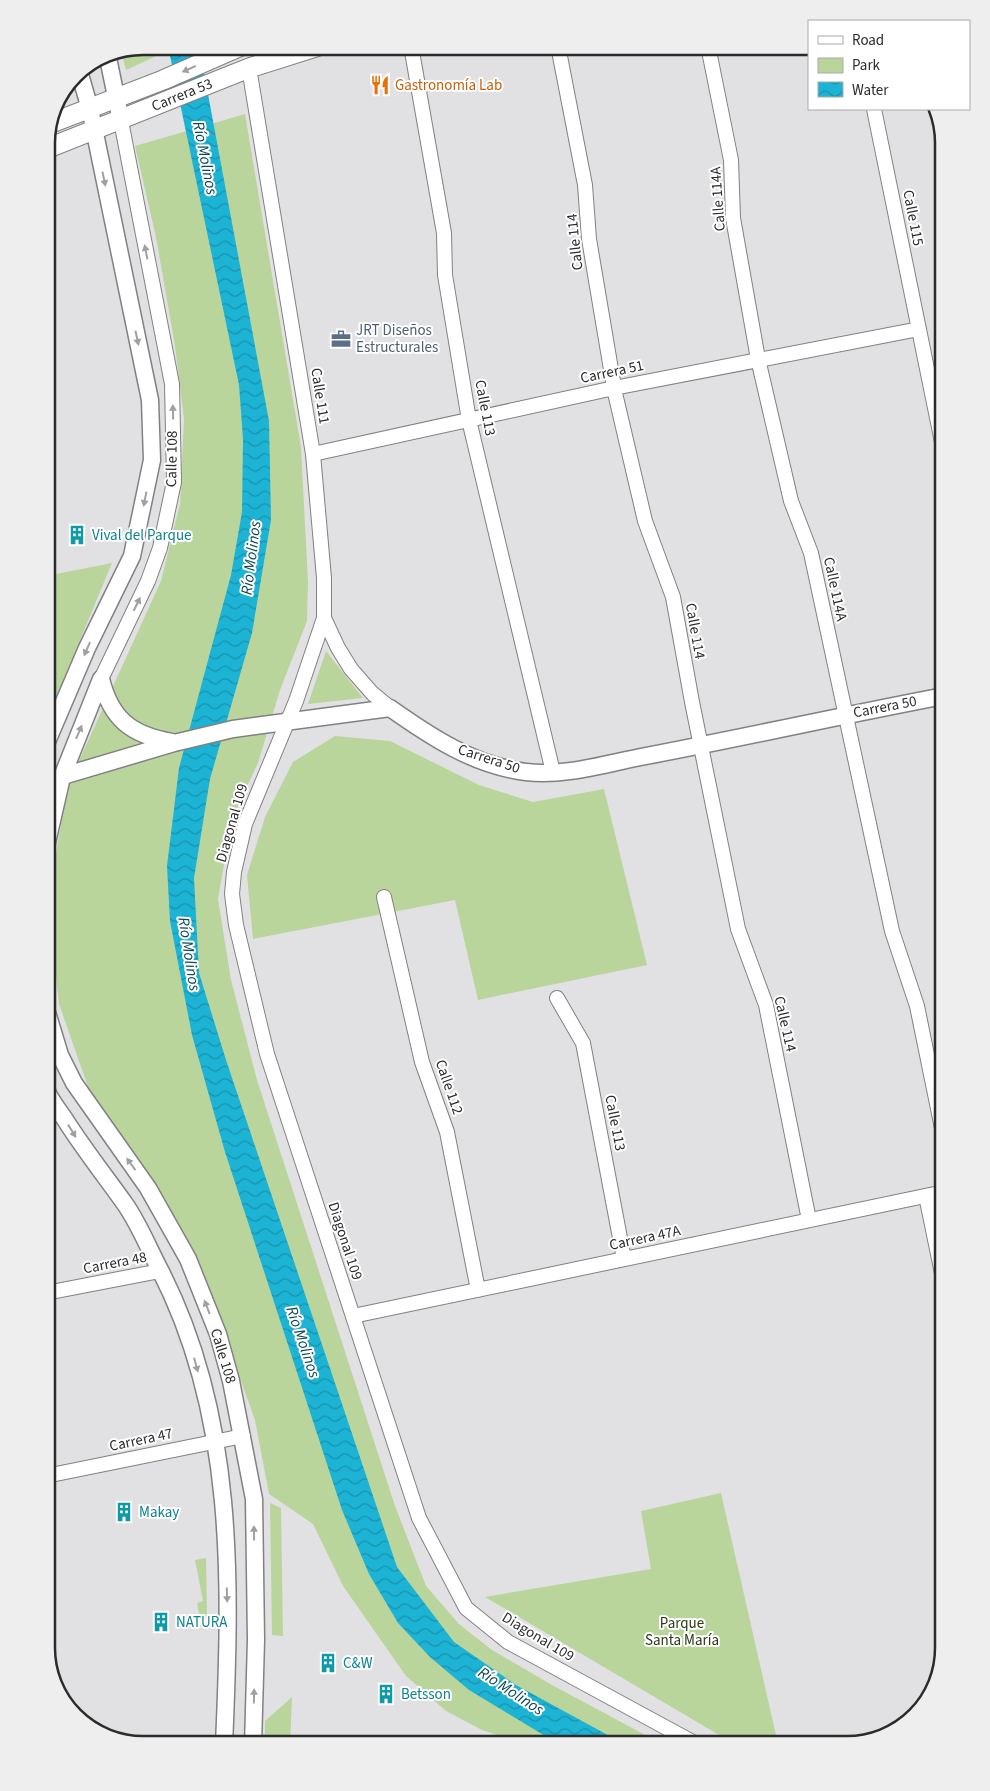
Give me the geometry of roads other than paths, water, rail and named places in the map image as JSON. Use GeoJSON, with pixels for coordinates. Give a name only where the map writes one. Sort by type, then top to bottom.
{"type":"FeatureCollection","features":[{"type":"Feature","properties":{"kind":"main road","name":"Carrera 53"},"geometry":{"type":"LineString","coordinates":[[58,121],[163,80],[218,55]]}},
{"type":"Feature","properties":{"kind":"main road","name":"Carrera 53"},"geometry":{"type":"LineString","coordinates":[[55,146],[94,132],[222,78],[291,55]]}},
{"type":"Feature","properties":{"kind":"street","name":"Calle 113"},"geometry":{"type":"LineString","coordinates":[[413,55],[444,233],[445,275],[469,420],[553,772]]}},
{"type":"Feature","properties":{"kind":"street","name":"Calle 114"},"geometry":{"type":"LineString","coordinates":[[560,55],[585,185],[589,239],[614,388],[645,521],[673,597],[738,929],[766,1005],[809,1220]]}},
{"type":"Feature","properties":{"kind":"street","name":"Calle 114A"},"geometry":{"type":"LineString","coordinates":[[710,55],[731,160],[733,218],[758,360],[791,501],[811,554],[892,931],[917,1006],[935,1094]]}},
{"type":"Feature","properties":{"kind":"street","name":"Calle 108"},"geometry":{"type":"LineString","coordinates":[[55,777],[148,581],[160,548],[174,482],[172,384],[108,63]]}},
{"type":"Feature","properties":{"kind":"street","name":"Calle 111"},"geometry":{"type":"LineString","coordinates":[[249,68],[313,454],[324,578],[324,618],[338,648],[351,669],[372,693],[390,708]]}},
{"type":"Feature","properties":{"kind":"street","name":"Calle 108"},"geometry":{"type":"LineString","coordinates":[[55,723],[87,648],[132,556],[152,460],[150,400],[90,109],[82,80]]}},
{"type":"Feature","properties":{"kind":"street","name":"Calle 115"},"geometry":{"type":"LineString","coordinates":[[874,110],[935,408]]}},
{"type":"Feature","properties":{"kind":"street","name":"Carrera 51"},"geometry":{"type":"LineString","coordinates":[[313,454],[614,388],[919,329]]}},
{"type":"Feature","properties":{"kind":"street","name":"Diagonal 109"},"geometry":{"type":"LineString","coordinates":[[324,618],[287,722],[245,824],[234,872],[232,894],[236,925],[267,1054],[419,1518],[466,1608],[508,1642],[681,1736]]}},
{"type":"Feature","properties":{"kind":"street"},"geometry":{"type":"LineString","coordinates":[[101,679],[105,694],[115,714],[127,726],[155,739],[179,742]]}},
{"type":"Feature","properties":{"kind":"street","name":"Carrera 50"},"geometry":{"type":"LineString","coordinates":[[390,708],[446,744],[471,756],[526,772],[553,772],[701,745],[846,714],[935,698]]}},
{"type":"Feature","properties":{"kind":"street"},"geometry":{"type":"LineString","coordinates":[[55,779],[179,742],[233,729],[390,708]]}},
{"type":"Feature","properties":{"kind":"street","name":"Calle 112"},"geometry":{"type":"LineString","coordinates":[[384,897],[422,1062],[447,1132],[478,1290]]}},
{"type":"Feature","properties":{"kind":"street","name":"Calle 113"},"geometry":{"type":"LineString","coordinates":[[558,998],[583,1042],[624,1259]]}},
{"type":"Feature","properties":{"kind":"street","name":"Calle 108"},"geometry":{"type":"LineString","coordinates":[[55,1039],[60,1055],[74,1084],[148,1188],[188,1259],[218,1334],[243,1436],[254,1499],[256,1640],[253,1736]]}},
{"type":"Feature","properties":{"kind":"street","name":"Calle 108"},"geometry":{"type":"LineString","coordinates":[[55,1104],[81,1146],[127,1207],[160,1271],[189,1338],[217,1441],[223,1485],[229,1628],[224,1736]]}},
{"type":"Feature","properties":{"kind":"street","name":"Carrera 47A"},"geometry":{"type":"LineString","coordinates":[[353,1316],[935,1194]]}},
{"type":"Feature","properties":{"kind":"street"},"geometry":{"type":"LineString","coordinates":[[926,1196],[935,1240]]}},
{"type":"Feature","properties":{"kind":"street","name":"Carrera 48"},"geometry":{"type":"LineString","coordinates":[[55,1291],[160,1271]]}},
{"type":"Feature","properties":{"kind":"street","name":"Carrera 47"},"geometry":{"type":"LineString","coordinates":[[55,1474],[243,1436]]}},
{"type":"Feature","properties":{"kind":"water","name":"Río Molinos"},"geometry":{"type":"Polygon","coordinates":[[[170,55],[201,55],[269,421],[271,520],[252,633],[210,779],[194,878],[199,973],[227,1063],[397,1567],[454,1642],[516,1685],[610,1736],[545,1736],[469,1690],[430,1657],[398,1623],[369,1574],[342,1510],[225,1152],[192,1035],[170,921],[167,866],[179,768],[231,575],[242,512],[243,439],[239,385],[170,55]]]}},
{"type":"Feature","properties":{"kind":"place","name":"Gastronomía Lab"},"geometry":{"type":"Point","coordinates":[380,85]}},
{"type":"Feature","properties":{"kind":"place","name":"JRT Diseños Estructurales"},"geometry":{"type":"Point","coordinates":[341,339]}},
{"type":"Feature","properties":{"kind":"place","name":"Vival del Parque"},"geometry":{"type":"Point","coordinates":[77,535]}},
{"type":"Feature","properties":{"kind":"place","name":"Makay"},"geometry":{"type":"Point","coordinates":[124,1512]}},
{"type":"Feature","properties":{"kind":"place","name":"NATURA"},"geometry":{"type":"Point","coordinates":[161,1622]}},
{"type":"Feature","properties":{"kind":"place","name":"C&W"},"geometry":{"type":"Point","coordinates":[328,1663]}},
{"type":"Feature","properties":{"kind":"place","name":"Betsson"},"geometry":{"type":"Point","coordinates":[386,1694]}},
{"type":"Feature","properties":{"kind":"park label","name":"Parque Santa María"},"geometry":{"type":"Point","coordinates":[682,1632]}}]}
